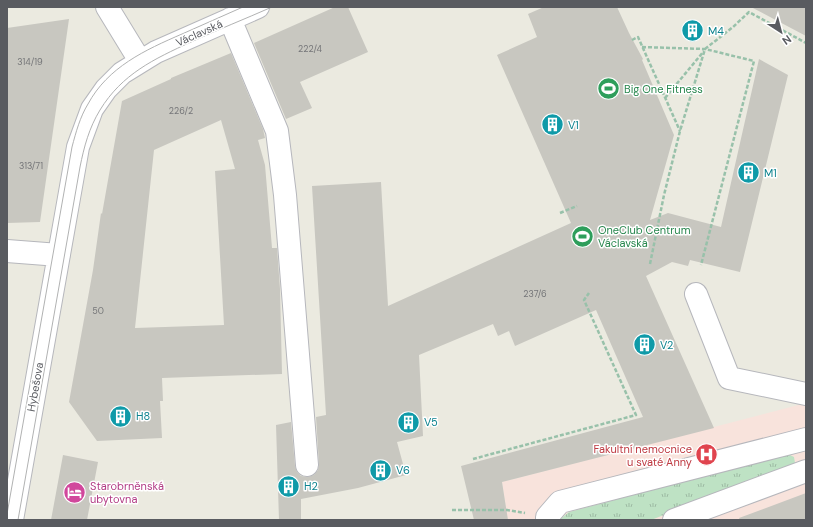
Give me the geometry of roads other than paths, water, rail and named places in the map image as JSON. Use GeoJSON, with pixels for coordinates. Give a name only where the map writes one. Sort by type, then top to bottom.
{"type":"FeatureCollection","features":[{"type":"Feature","properties":{"kind":"street"},"geometry":{"type":"LineString","coordinates":[[108,7],[140,61]]}},
{"type":"Feature","properties":{"kind":"street","name":"Václavská"},"geometry":{"type":"LineString","coordinates":[[140,61],[171,45],[258,7]]}},
{"type":"Feature","properties":{"kind":"street"},"geometry":{"type":"LineString","coordinates":[[230,19],[277,132],[285,195],[308,465]]}},
{"type":"Feature","properties":{"kind":"street","name":"Hybešova"},"geometry":{"type":"LineString","coordinates":[[12,520],[78,147],[92,109],[106,89],[122,73],[140,61]]}},
{"type":"Feature","properties":{"kind":"street"},"geometry":{"type":"LineString","coordinates":[[7,251],[59,255]]}},
{"type":"Feature","properties":{"kind":"street"},"geometry":{"type":"LineString","coordinates":[[696,294],[729,378],[806,394]]}},
{"type":"Feature","properties":{"kind":"street"},"geometry":{"type":"LineString","coordinates":[[547,518],[560,502],[806,439]]}},
{"type":"Feature","properties":{"kind":"street"},"geometry":{"type":"LineString","coordinates":[[674,520],[806,471]]}},
{"type":"Feature","properties":{"kind":"tram line"},"geometry":{"type":"LineString","coordinates":[[7,514],[72,147],[83,114],[96,91],[106,80],[129,61],[155,46],[243,7]]}},
{"type":"Feature","properties":{"kind":"tram line"},"geometry":{"type":"LineString","coordinates":[[18,520],[80,167],[87,138],[96,117],[109,97],[118,87],[129,77],[152,61],[177,48],[272,7]]}},
{"type":"Feature","properties":{"kind":"place","name":"M4"},"geometry":{"type":"Point","coordinates":[693,31]}},
{"type":"Feature","properties":{"kind":"place","name":"Big One Fitness"},"geometry":{"type":"Point","coordinates":[608,89]}},
{"type":"Feature","properties":{"kind":"place","name":"V1"},"geometry":{"type":"Point","coordinates":[553,125]}},
{"type":"Feature","properties":{"kind":"place","name":"M1"},"geometry":{"type":"Point","coordinates":[749,173]}},
{"type":"Feature","properties":{"kind":"place","name":"OneClub Centrum Václavská"},"geometry":{"type":"Point","coordinates":[582,236]}},
{"type":"Feature","properties":{"kind":"place","name":"V2"},"geometry":{"type":"Point","coordinates":[644,345]}},
{"type":"Feature","properties":{"kind":"place","name":"H8"},"geometry":{"type":"Point","coordinates":[120,416]}},
{"type":"Feature","properties":{"kind":"place","name":"V5"},"geometry":{"type":"Point","coordinates":[409,422]}},
{"type":"Feature","properties":{"kind":"place","name":"Fakultní nemocnice u svaté Anny"},"geometry":{"type":"Point","coordinates":[707,455]}},
{"type":"Feature","properties":{"kind":"place","name":"V6"},"geometry":{"type":"Point","coordinates":[380,470]}},
{"type":"Feature","properties":{"kind":"place","name":"H2"},"geometry":{"type":"Point","coordinates":[289,486]}},
{"type":"Feature","properties":{"kind":"place","name":"Starobrněnská ubytovna"},"geometry":{"type":"Point","coordinates":[74,492]}}]}
